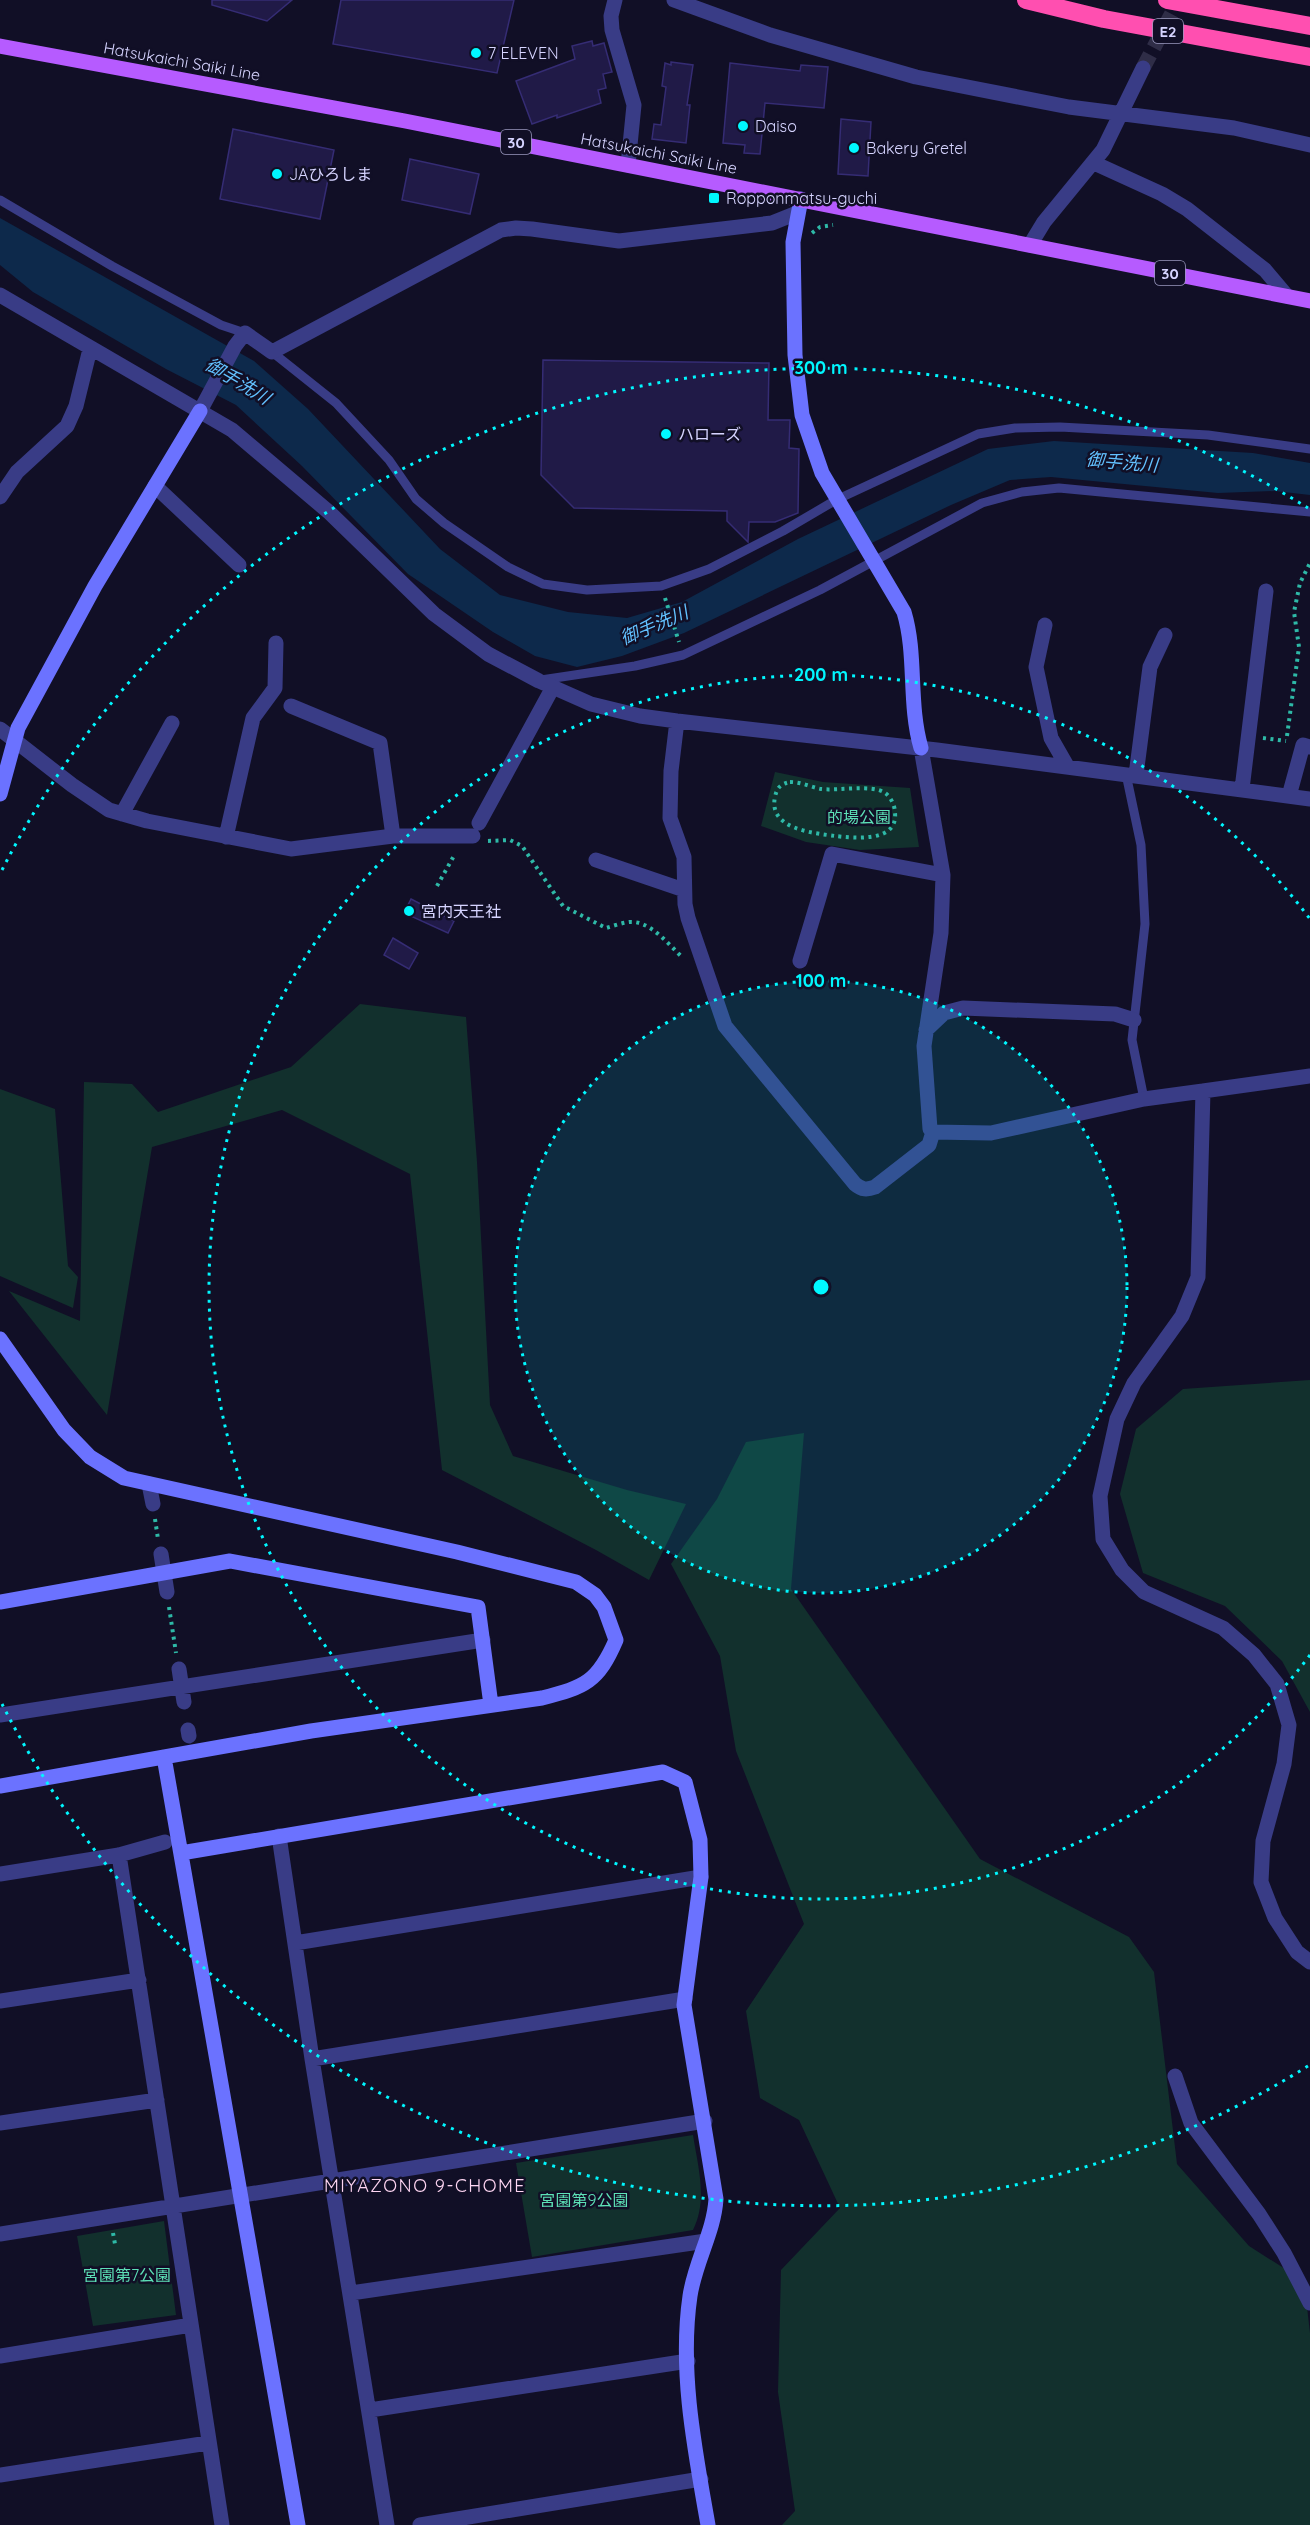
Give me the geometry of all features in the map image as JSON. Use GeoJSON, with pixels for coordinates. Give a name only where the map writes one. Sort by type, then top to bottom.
{"type":"FeatureCollection","features":[{"type":"Feature","properties":{"kind":"highway","name":"E2"},"geometry":{"type":"LineString","coordinates":[[1026,0],[1104,19],[1310,57]]}},
{"type":"Feature","properties":{"kind":"highway","name":"E2"},"geometry":{"type":"LineString","coordinates":[[1167,0],[1310,26]]}},
{"type":"Feature","properties":{"kind":"main road","name":"Hatsukaichi Saiki Line"},"geometry":{"type":"LineString","coordinates":[[0,46],[628,165],[799,206],[1030,245],[1310,301]]}},
{"type":"Feature","properties":{"kind":"street"},"geometry":{"type":"LineString","coordinates":[[615,0],[611,16],[612,30],[634,111],[628,165]]}},
{"type":"Feature","properties":{"kind":"street"},"geometry":{"type":"LineString","coordinates":[[674,0],[770,35],[916,77],[1069,107],[1234,128],[1310,145]]}},
{"type":"Feature","properties":{"kind":"street"},"geometry":{"type":"LineString","coordinates":[[1030,245],[1046,219],[1094,163],[1143,68]]}},
{"type":"Feature","properties":{"kind":"street"},"geometry":{"type":"LineString","coordinates":[[1094,163],[1179,203],[1253,259],[1287,296]]}},
{"type":"Feature","properties":{"kind":"street"},"geometry":{"type":"LineString","coordinates":[[0,794],[18,728],[95,586],[204,405],[235,346],[245,333],[272,352],[501,230],[532,229],[619,241],[766,224],[799,206]]}},
{"type":"Feature","properties":{"kind":"street"},"geometry":{"type":"LineString","coordinates":[[799,206],[794,243],[797,385],[802,415],[810,445],[822,473],[898,600],[907,624],[916,728],[939,845],[943,875],[941,933],[924,1054],[929,1127],[933,1132]]}},
{"type":"Feature","properties":{"kind":"street"},"geometry":{"type":"LineString","coordinates":[[0,295],[90,349],[204,405],[330,513],[434,614],[488,654],[591,704],[640,716],[677,721],[921,748],[1310,799]]}},
{"type":"Feature","properties":{"kind":"street"},"geometry":{"type":"LineString","coordinates":[[0,496],[17,472],[67,426],[76,406],[90,349]]}},
{"type":"Feature","properties":{"kind":"street"},"geometry":{"type":"LineString","coordinates":[[155,486],[239,565]]}},
{"type":"Feature","properties":{"kind":"street"},"geometry":{"type":"LineString","coordinates":[[1242,789],[1266,591]]}},
{"type":"Feature","properties":{"kind":"street"},"geometry":{"type":"LineString","coordinates":[[1045,625],[1036,667],[1051,738],[1067,766]]}},
{"type":"Feature","properties":{"kind":"street"},"geometry":{"type":"LineString","coordinates":[[1131,775],[1150,667],[1165,635]]}},
{"type":"Feature","properties":{"kind":"street"},"geometry":{"type":"LineString","coordinates":[[226,837],[253,717],[275,688],[276,643]]}},
{"type":"Feature","properties":{"kind":"street"},"geometry":{"type":"LineString","coordinates":[[0,729],[109,810],[226,837],[291,849],[393,836],[476,830],[546,684]]}},
{"type":"Feature","properties":{"kind":"street"},"geometry":{"type":"LineString","coordinates":[[291,706],[380,743],[393,836]]}},
{"type":"Feature","properties":{"kind":"street"},"geometry":{"type":"LineString","coordinates":[[677,721],[671,771],[670,818],[684,856],[684,890],[688,918],[725,1026],[861,1189],[868,1190],[875,1187],[928,1145],[933,1132]]}},
{"type":"Feature","properties":{"kind":"street"},"geometry":{"type":"LineString","coordinates":[[122,814],[172,723]]}},
{"type":"Feature","properties":{"kind":"street"},"geometry":{"type":"LineString","coordinates":[[1289,796],[1303,746],[1310,747]]}},
{"type":"Feature","properties":{"kind":"street"},"geometry":{"type":"LineString","coordinates":[[800,961],[831,854],[943,875]]}},
{"type":"Feature","properties":{"kind":"street"},"geometry":{"type":"LineString","coordinates":[[596,860],[684,890]]}},
{"type":"Feature","properties":{"kind":"street"},"geometry":{"type":"LineString","coordinates":[[926,1030],[944,1013],[963,1008],[1115,1014],[1134,1020]]}},
{"type":"Feature","properties":{"kind":"street"},"geometry":{"type":"LineString","coordinates":[[933,1132],[991,1133],[1144,1099],[1310,1076]]}},
{"type":"Feature","properties":{"kind":"street"},"geometry":{"type":"LineString","coordinates":[[1203,1091],[1198,1277],[1182,1316],[1134,1383],[1117,1419],[1100,1496],[1103,1539],[1122,1570],[1144,1592],[1223,1628],[1254,1655],[1277,1684],[1289,1725],[1284,1764],[1263,1841],[1261,1882],[1275,1918],[1297,1952],[1310,1962]]}},
{"type":"Feature","properties":{"kind":"street"},"geometry":{"type":"LineString","coordinates":[[0,1339],[64,1430],[90,1457],[124,1478],[457,1552],[576,1582],[595,1595],[604,1607],[616,1640],[608,1659],[595,1676],[577,1689],[542,1698],[311,1731],[0,1786]]}},
{"type":"Feature","properties":{"kind":"street"},"geometry":{"type":"LineString","coordinates":[[150,1484],[153,1504]]}},
{"type":"Feature","properties":{"kind":"street"},"geometry":{"type":"LineString","coordinates":[[161,1554],[166,1592]]}},
{"type":"Feature","properties":{"kind":"street"},"geometry":{"type":"LineString","coordinates":[[0,1602],[230,1561],[478,1607],[491,1705]]}},
{"type":"Feature","properties":{"kind":"street"},"geometry":{"type":"LineString","coordinates":[[0,1715],[183,1694],[483,1640]]}},
{"type":"Feature","properties":{"kind":"street"},"geometry":{"type":"LineString","coordinates":[[178,1669],[183,1694]]}},
{"type":"Feature","properties":{"kind":"street"},"geometry":{"type":"LineString","coordinates":[[164,1757],[298,2525]]}},
{"type":"Feature","properties":{"kind":"street"},"geometry":{"type":"LineString","coordinates":[[181,1853],[663,1772],[685,1782],[700,1840],[701,1877],[684,2005],[705,2121],[716,2199],[715,2217],[690,2293],[686,2334],[708,2525]]}},
{"type":"Feature","properties":{"kind":"street"},"geometry":{"type":"LineString","coordinates":[[279,1836],[387,2525]]}},
{"type":"Feature","properties":{"kind":"street"},"geometry":{"type":"LineString","coordinates":[[0,1874],[119,1855],[165,1842]]}},
{"type":"Feature","properties":{"kind":"street"},"geometry":{"type":"LineString","coordinates":[[119,1855],[222,2525]]}},
{"type":"Feature","properties":{"kind":"street"},"geometry":{"type":"LineString","coordinates":[[295,1943],[701,1877]]}},
{"type":"Feature","properties":{"kind":"street"},"geometry":{"type":"LineString","coordinates":[[0,2001],[139,1980]]}},
{"type":"Feature","properties":{"kind":"street"},"geometry":{"type":"LineString","coordinates":[[312,2058],[685,1999]]}},
{"type":"Feature","properties":{"kind":"street"},"geometry":{"type":"LineString","coordinates":[[1175,2076],[1191,2123],[1260,2214],[1284,2253],[1310,2304]]}},
{"type":"Feature","properties":{"kind":"street"},"geometry":{"type":"LineString","coordinates":[[0,2123],[157,2100]]}},
{"type":"Feature","properties":{"kind":"street"},"geometry":{"type":"LineString","coordinates":[[0,2234],[705,2121]]}},
{"type":"Feature","properties":{"kind":"street"},"geometry":{"type":"LineString","coordinates":[[351,2293],[706,2241]]}},
{"type":"Feature","properties":{"kind":"street"},"geometry":{"type":"LineString","coordinates":[[0,2356],[191,2325]]}},
{"type":"Feature","properties":{"kind":"street"},"geometry":{"type":"LineString","coordinates":[[370,2410],[688,2361]]}},
{"type":"Feature","properties":{"kind":"street"},"geometry":{"type":"LineString","coordinates":[[0,2475],[208,2443]]}},
{"type":"Feature","properties":{"kind":"street"},"geometry":{"type":"LineString","coordinates":[[420,2525],[701,2479]]}},
{"type":"Feature","properties":{"kind":"lane"},"geometry":{"type":"LineString","coordinates":[[0,200],[132,277],[221,325],[245,333]]}},
{"type":"Feature","properties":{"kind":"lane"},"geometry":{"type":"LineString","coordinates":[[272,352],[336,403],[389,460],[416,498],[444,523],[508,567],[543,584],[587,590],[662,586],[709,569],[978,434],[1015,428],[1060,428],[1208,435],[1310,449]]}},
{"type":"Feature","properties":{"kind":"lane"},"geometry":{"type":"LineString","coordinates":[[546,684],[683,655],[820,590],[873,559],[982,502],[1031,491],[1059,488],[1310,512]]}},
{"type":"Feature","properties":{"kind":"lane"},"geometry":{"type":"LineString","coordinates":[[1131,775],[1141,845],[1144,924],[1132,1040],[1144,1099]]}},
{"type":"Feature","properties":{"kind":"path"},"geometry":{"type":"LineString","coordinates":[[1298,762],[1285,763],[1286,741],[1299,647],[1294,612],[1300,583],[1310,563]]}},
{"type":"Feature","properties":{"kind":"path"},"geometry":{"type":"LineString","coordinates":[[662,586],[683,655]]}},
{"type":"Feature","properties":{"kind":"path"},"geometry":{"type":"LineString","coordinates":[[790,782],[822,789],[871,790],[879,790],[888,796],[896,816],[894,823],[884,833],[861,838],[809,833],[784,823],[776,814],[774,804],[776,791],[781,784],[790,782]]}},
{"type":"Feature","properties":{"kind":"path"},"geometry":{"type":"LineString","coordinates":[[476,830],[486,841],[510,840],[522,846],[555,896],[574,914],[606,928],[630,922],[639,923],[651,928],[684,959],[702,957]]}},
{"type":"Feature","properties":{"kind":"path"},"geometry":{"type":"LineString","coordinates":[[437,886],[456,852]]}},
{"type":"Feature","properties":{"kind":"path"},"geometry":{"type":"LineString","coordinates":[[153,1504],[161,1554]]}},
{"type":"Feature","properties":{"kind":"path"},"geometry":{"type":"LineString","coordinates":[[166,1592],[178,1669]]}},
{"type":"Feature","properties":{"kind":"green space","name":"的場公園"},"geometry":{"type":"Polygon","coordinates":[[[775,772],[823,782],[910,788],[919,847],[860,850],[806,842],[761,826],[775,772]]]}},
{"type":"Feature","properties":{"kind":"green space"},"geometry":{"type":"Polygon","coordinates":[[[360,1004],[466,1017],[477,1162],[490,1405],[513,1456],[627,1490],[686,1504],[649,1580],[442,1470],[410,1174],[282,1110],[152,1147],[107,1415],[9,1291],[80,1321],[84,1082],[132,1084],[158,1112],[291,1067],[360,1004]]]}},
{"type":"Feature","properties":{"kind":"green space"},"geometry":{"type":"Polygon","coordinates":[[[0,1089],[55,1109],[68,1266],[78,1277],[73,1308],[0,1276],[0,1089]]]}},
{"type":"Feature","properties":{"kind":"green space"},"geometry":{"type":"Polygon","coordinates":[[[1310,1380],[1310,1712],[1282,1661],[1225,1606],[1143,1573],[1120,1494],[1136,1429],[1183,1389],[1310,1380]]]}},
{"type":"Feature","properties":{"kind":"green space"},"geometry":{"type":"Polygon","coordinates":[[[804,1433],[791,1589],[980,1859],[1129,1937],[1154,1972],[1177,2164],[1249,2246],[1304,2281],[1310,2333],[1310,2525],[782,2525],[795,2511],[778,2392],[781,2270],[840,2208],[799,2120],[760,2098],[746,2011],[804,1924],[736,1751],[720,1656],[671,1564],[717,1499],[746,1442],[804,1433]]]}},
{"type":"Feature","properties":{"kind":"green space","name":"宮園第9公園"},"geometry":{"type":"Polygon","coordinates":[[[693,2135],[701,2195],[698,2219],[693,2230],[532,2257],[516,2163],[693,2135]]]}},
{"type":"Feature","properties":{"kind":"green space","name":"宮園第7公園"},"geometry":{"type":"Polygon","coordinates":[[[164,2221],[176,2315],[93,2326],[77,2236],[164,2221]]]}},
{"type":"Feature","properties":{"kind":"water","name":"御手洗川"},"geometry":{"type":"Polygon","coordinates":[[[0,218],[254,361],[308,409],[440,549],[500,595],[568,612],[627,618],[682,602],[798,539],[988,449],[1054,441],[1253,453],[1310,463],[1310,495],[1275,491],[1218,493],[1051,477],[1010,480],[951,505],[684,633],[622,656],[577,667],[535,656],[493,632],[408,574],[302,466],[236,405],[166,369],[33,292],[0,265],[0,218]]]}},
{"type":"Feature","properties":{"kind":"building"},"geometry":{"type":"Polygon","coordinates":[[[212,0],[292,0],[267,21],[212,5],[212,0]]]}},
{"type":"Feature","properties":{"kind":"building"},"geometry":{"type":"Polygon","coordinates":[[[341,0],[514,0],[497,73],[333,44],[341,0]]]}},
{"type":"Feature","properties":{"kind":"building"},"geometry":{"type":"Polygon","coordinates":[[[592,41],[593,46],[604,43],[612,72],[603,74],[606,88],[598,90],[601,103],[532,124],[516,81],[575,59],[572,46],[592,41]]]}},
{"type":"Feature","properties":{"kind":"building"},"geometry":{"type":"Polygon","coordinates":[[[671,62],[693,65],[687,105],[690,105],[686,143],[652,139],[654,124],[661,125],[666,87],[662,86],[665,63],[671,65],[671,62]]]}},
{"type":"Feature","properties":{"kind":"building","name":"Daiso"},"geometry":{"type":"Polygon","coordinates":[[[730,63],[800,71],[801,65],[828,67],[824,108],[765,103],[760,154],[744,153],[745,145],[723,143],[730,63]]]}},
{"type":"Feature","properties":{"kind":"building","name":"Bakery Gretel"},"geometry":{"type":"Polygon","coordinates":[[[841,119],[871,122],[868,176],[838,174],[841,119]]]}},
{"type":"Feature","properties":{"kind":"building","name":"JAひろしま"},"geometry":{"type":"Polygon","coordinates":[[[233,129],[334,150],[320,219],[220,199],[233,129]]]}},
{"type":"Feature","properties":{"kind":"building"},"geometry":{"type":"Polygon","coordinates":[[[410,159],[479,174],[470,214],[402,200],[410,159]]]}},
{"type":"Feature","properties":{"kind":"building","name":"ハローズ"},"geometry":{"type":"Polygon","coordinates":[[[543,360],[769,363],[768,420],[790,420],[789,448],[799,449],[798,513],[775,522],[749,522],[748,542],[727,521],[727,511],[574,508],[541,475],[543,360]]]}},
{"type":"Feature","properties":{"kind":"building"},"geometry":{"type":"Polygon","coordinates":[[[411,899],[454,921],[448,933],[404,913],[411,899]]]}},
{"type":"Feature","properties":{"kind":"building"},"geometry":{"type":"Polygon","coordinates":[[[393,938],[418,953],[409,969],[384,955],[393,938]]]}},
{"type":"Feature","properties":{"kind":"tunnel"},"geometry":{"type":"LineString","coordinates":[[1143,68],[1179,0]]}},
{"type":"Feature","properties":{"kind":"place","name":"7 ELEVEN"},"geometry":{"type":"Point","coordinates":[476,53]}},
{"type":"Feature","properties":{"kind":"place","name":"Daiso"},"geometry":{"type":"Point","coordinates":[743,126]}},
{"type":"Feature","properties":{"kind":"place","name":"Bakery Gretel"},"geometry":{"type":"Point","coordinates":[854,148]}},
{"type":"Feature","properties":{"kind":"place","name":"JAひろしま"},"geometry":{"type":"Point","coordinates":[277,174]}},
{"type":"Feature","properties":{"kind":"place","name":"Ropponmatsu-guchi"},"geometry":{"type":"Point","coordinates":[714,198]}},
{"type":"Feature","properties":{"kind":"place","name":"ハローズ"},"geometry":{"type":"Point","coordinates":[666,434]}},
{"type":"Feature","properties":{"kind":"place","name":"宮内天王社"},"geometry":{"type":"Point","coordinates":[409,911]}},
{"type":"Feature","properties":{"kind":"district","name":"MIYAZONO 9-CHOME"},"geometry":{"type":"Point","coordinates":[425,2185]}}]}
